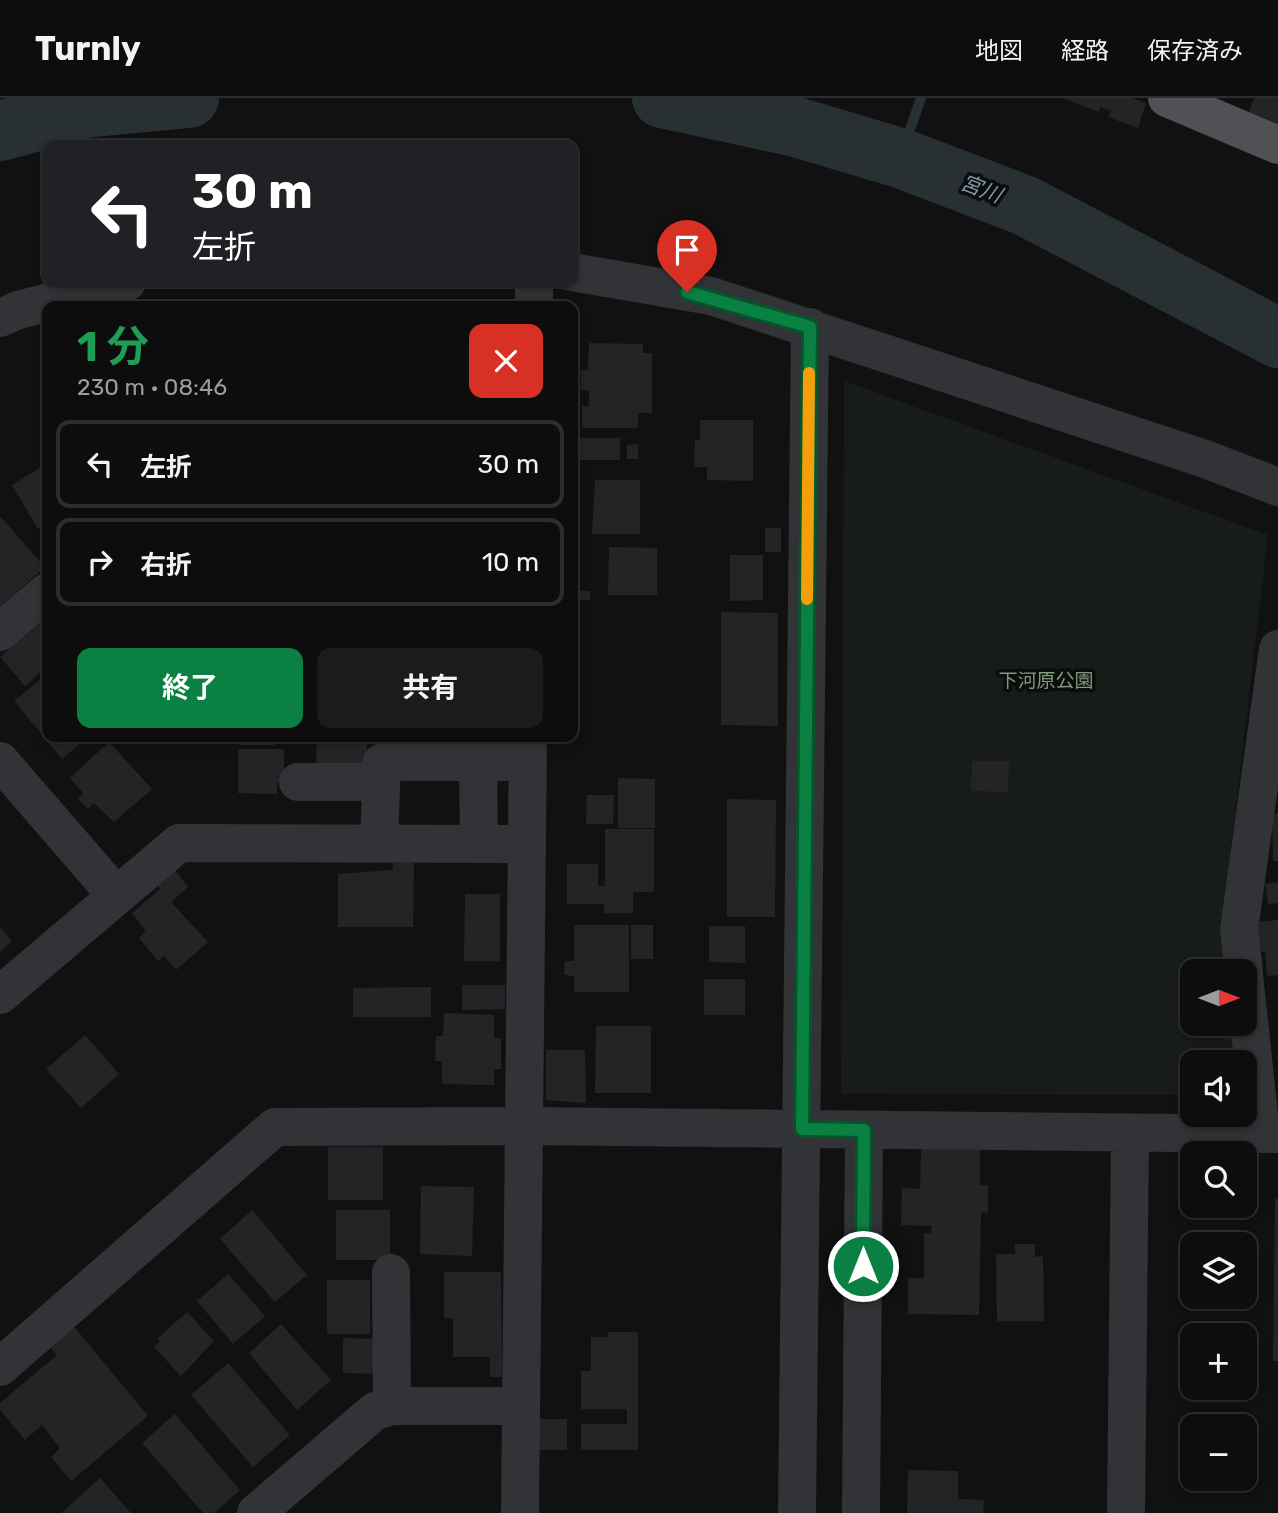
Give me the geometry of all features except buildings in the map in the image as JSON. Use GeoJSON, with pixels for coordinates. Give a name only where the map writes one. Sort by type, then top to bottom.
{"type":"FeatureCollection","features":[{"type":"Feature","properties":{"kind":"main road"},"geometry":{"type":"LineString","coordinates":[[1167,98],[1278,145]]}},
{"type":"Feature","properties":{"kind":"street"},"geometry":{"type":"LineString","coordinates":[[578,273],[710,296],[1192,454],[1278,487]]}},
{"type":"Feature","properties":{"kind":"street"},"geometry":{"type":"LineString","coordinates":[[53,301],[108,287]]}},
{"type":"Feature","properties":{"kind":"street"},"geometry":{"type":"LineString","coordinates":[[0,318],[42,304]]}},
{"type":"Feature","properties":{"kind":"street"},"geometry":{"type":"LineString","coordinates":[[797,1513],[810,327]]}},
{"type":"Feature","properties":{"kind":"street"},"geometry":{"type":"LineString","coordinates":[[0,632],[42,596]]}},
{"type":"Feature","properties":{"kind":"street"},"geometry":{"type":"LineString","coordinates":[[1242,959],[1239,930],[1278,649]]}},
{"type":"Feature","properties":{"kind":"street"},"geometry":{"type":"LineString","coordinates":[[380,844],[382,762],[478,762],[527,749],[520,1513]]}},
{"type":"Feature","properties":{"kind":"street"},"geometry":{"type":"LineString","coordinates":[[0,761],[116,895]]}},
{"type":"Feature","properties":{"kind":"street"},"geometry":{"type":"LineString","coordinates":[[478,762],[479,844]]}},
{"type":"Feature","properties":{"kind":"street"},"geometry":{"type":"LineString","coordinates":[[299,782],[381,782]]}},
{"type":"Feature","properties":{"kind":"street"},"geometry":{"type":"LineString","coordinates":[[0,995],[180,843],[526,844]]}},
{"type":"Feature","properties":{"kind":"street"},"geometry":{"type":"LineString","coordinates":[[0,1367],[275,1127],[524,1126],[1269,1134],[1254,1036]]}},
{"type":"Feature","properties":{"kind":"street"},"geometry":{"type":"LineString","coordinates":[[861,1513],[864,1130]]}},
{"type":"Feature","properties":{"kind":"street"},"geometry":{"type":"LineString","coordinates":[[1126,1513],[1130,1134]]}},
{"type":"Feature","properties":{"kind":"street"},"geometry":{"type":"LineString","coordinates":[[391,1273],[392,1406]]}},
{"type":"Feature","properties":{"kind":"street"},"geometry":{"type":"LineString","coordinates":[[256,1513],[375,1410],[392,1406],[521,1406]]}},
{"type":"Feature","properties":{"kind":"green space","name":"下河原公園"},"geometry":{"type":"Polygon","coordinates":[[[844,381],[1268,535],[1221,933],[1224,959],[1180,959],[1180,1036],[1232,1036],[1234,1050],[1180,1050],[1180,1095],[841,1094],[844,381]]]}},
{"type":"Feature","properties":{"kind":"waterway","name":"宮川"},"geometry":{"type":"LineString","coordinates":[[0,131],[84,108],[189,98]]}},
{"type":"Feature","properties":{"kind":"waterway","name":"宮川"},"geometry":{"type":"LineString","coordinates":[[662,98],[796,127],[900,158],[1026,206],[1278,338]]}},
{"type":"Feature","properties":{"kind":"waterway"},"geometry":{"type":"LineString","coordinates":[[900,158],[921,98]]}},
{"type":"Feature","properties":{"kind":"slow traffic"},"geometry":{"type":"LineString","coordinates":[[807,599],[809,373]]}},
{"type":"Feature","properties":{"kind":"route"},"geometry":{"type":"LineString","coordinates":[[687,292],[710,296],[810,327],[802,1129],[864,1130],[863,1266]]}}]}
